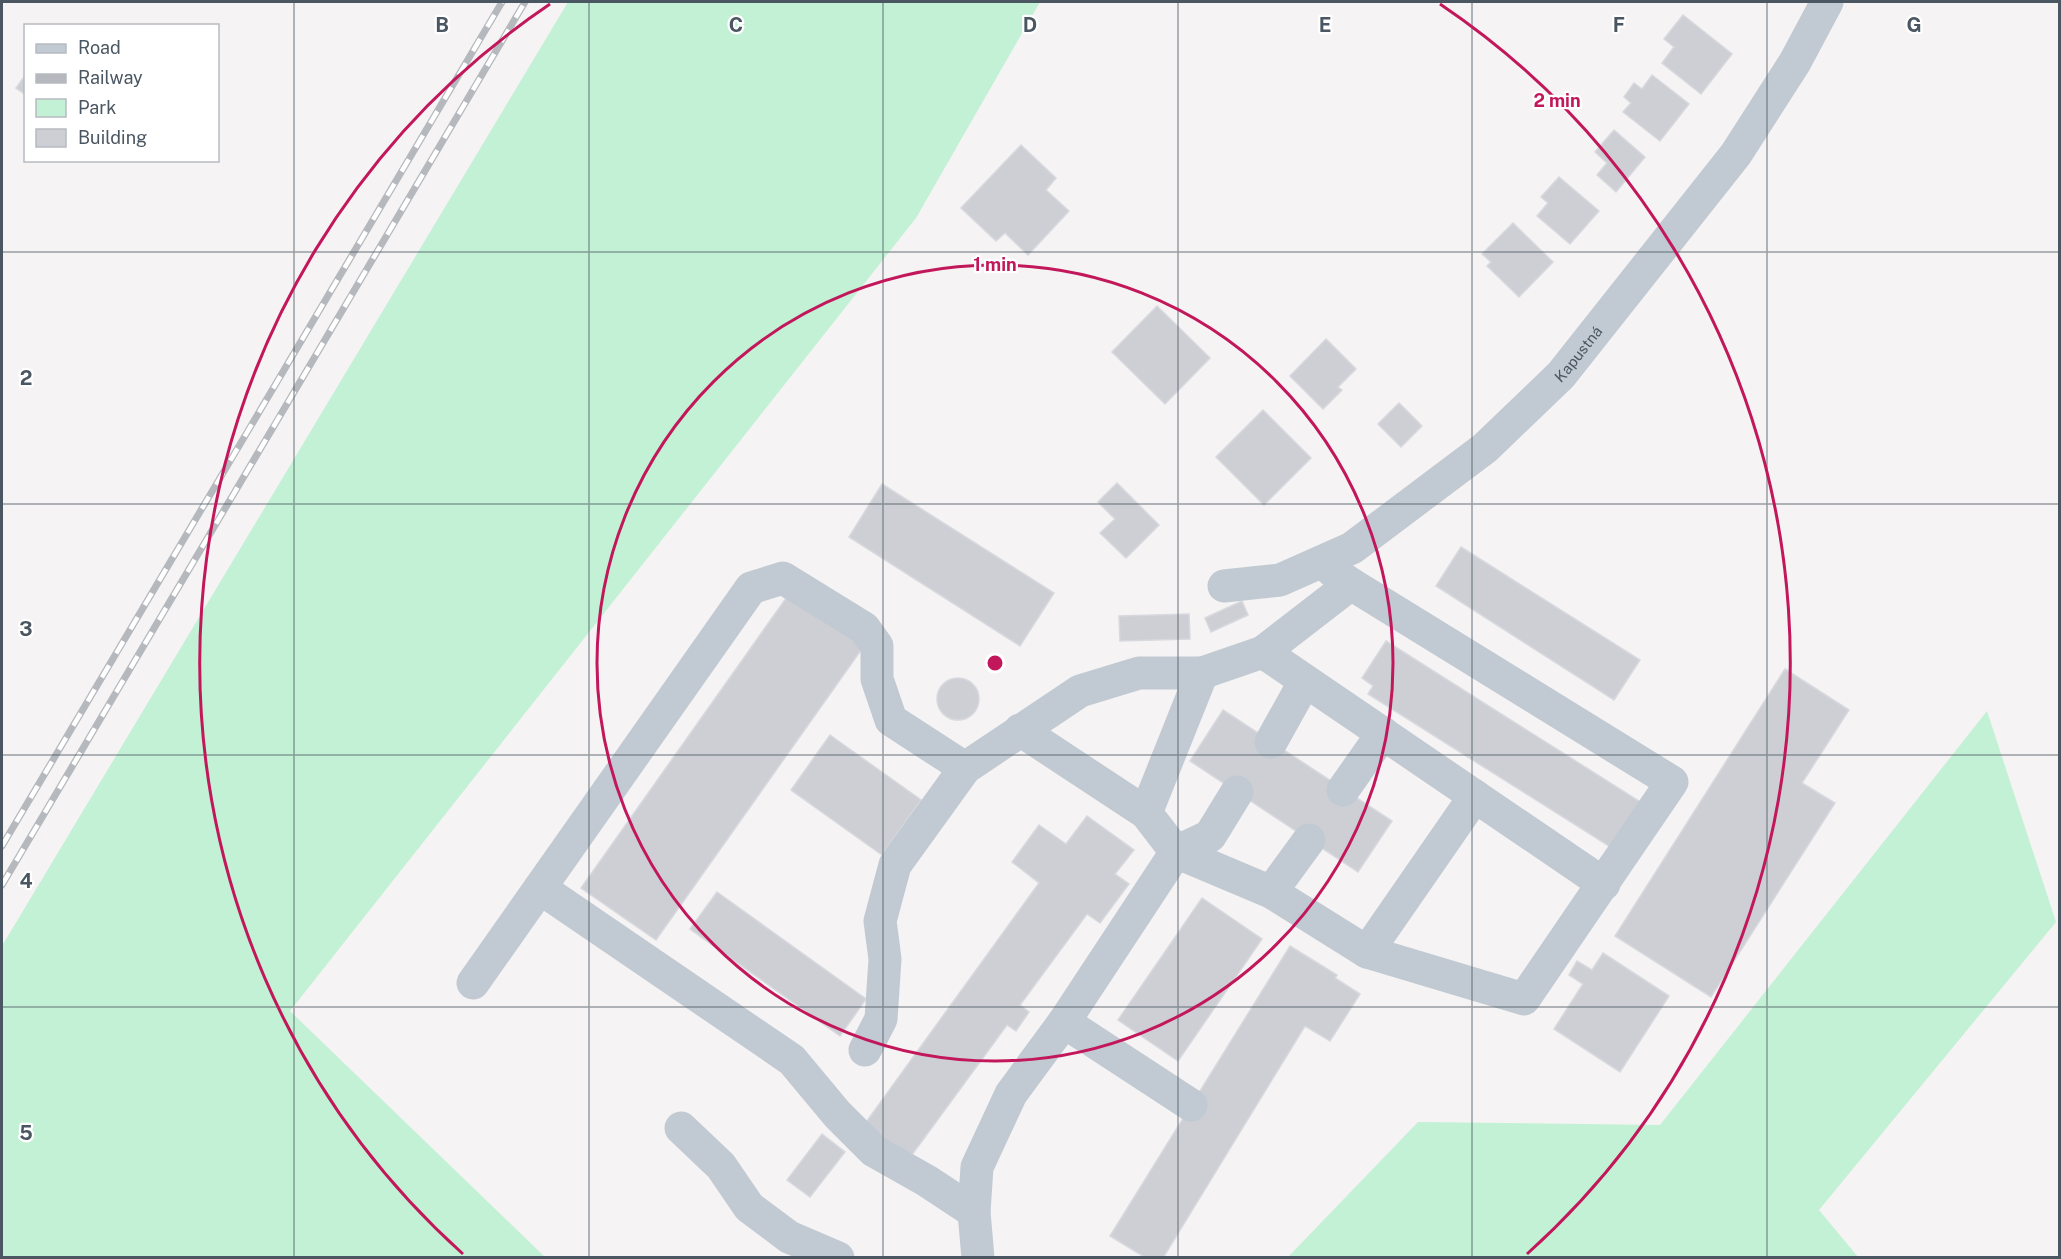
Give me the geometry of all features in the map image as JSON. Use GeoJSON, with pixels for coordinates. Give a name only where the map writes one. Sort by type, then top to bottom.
{"type":"FeatureCollection","features":[{"type":"Feature","properties":{"kind":"street","name":"Kapustná"},"geometry":{"type":"LineString","coordinates":[[1224,586],[1280,580],[1352,548],[1485,448],[1561,375],[1736,154],[1795,62],[1827,2]]}},
{"type":"Feature","properties":{"kind":"street"},"geometry":{"type":"LineString","coordinates":[[1020,730],[1146,813],[1176,852],[1271,892],[1367,952],[1524,999],[1672,782],[1351,584],[1322,562]]}},
{"type":"Feature","properties":{"kind":"street"},"geometry":{"type":"LineString","coordinates":[[473,983],[751,588],[783,578],[864,628],[877,646],[877,679],[891,720],[965,768]]}},
{"type":"Feature","properties":{"kind":"street"},"geometry":{"type":"LineString","coordinates":[[865,1050],[881,1019],[885,959],[880,921],[895,865],[965,768],[1080,692],[1139,673],[1202,673],[1263,652],[1351,584]]}},
{"type":"Feature","properties":{"kind":"street"},"geometry":{"type":"LineString","coordinates":[[1263,652],[1604,884]]}},
{"type":"Feature","properties":{"kind":"street"},"geometry":{"type":"LineString","coordinates":[[1146,813],[1202,673]]}},
{"type":"Feature","properties":{"kind":"street"},"geometry":{"type":"LineString","coordinates":[[1271,742],[1305,681]]}},
{"type":"Feature","properties":{"kind":"street"},"geometry":{"type":"LineString","coordinates":[[1343,790],[1383,734]]}},
{"type":"Feature","properties":{"kind":"street"},"geometry":{"type":"LineString","coordinates":[[978,1257],[974,1212],[976,1167],[1011,1094],[1064,1022],[1176,852],[1210,836],[1237,792]]}},
{"type":"Feature","properties":{"kind":"street"},"geometry":{"type":"LineString","coordinates":[[1367,952],[1475,796]]}},
{"type":"Feature","properties":{"kind":"street"},"geometry":{"type":"LineString","coordinates":[[1271,892],[1310,840]]}},
{"type":"Feature","properties":{"kind":"street"},"geometry":{"type":"LineString","coordinates":[[540,888],[792,1060],[837,1114],[874,1151],[927,1181],[974,1212]]}},
{"type":"Feature","properties":{"kind":"street"},"geometry":{"type":"LineString","coordinates":[[1064,1022],[1191,1105]]}},
{"type":"Feature","properties":{"kind":"street"},"geometry":{"type":"LineString","coordinates":[[681,1128],[721,1166],[748,1207],[789,1237],[838,1257]]}},
{"type":"Feature","properties":{"kind":"green space"},"geometry":{"type":"Polygon","coordinates":[[[568,2],[1040,2],[916,218],[290,1011],[545,1257],[2,1257],[2,946],[568,2]]]}},
{"type":"Feature","properties":{"kind":"green space"},"geometry":{"type":"Polygon","coordinates":[[[1987,711],[2056,922],[1819,1210],[1858,1257],[1288,1257],[1418,1122],[1660,1125],[1987,711]]]}},
{"type":"Feature","properties":{"kind":"building"},"geometry":{"type":"Polygon","coordinates":[[[1683,15],[1732,54],[1701,94],[1662,63],[1674,47],[1664,39],[1683,15]]]}},
{"type":"Feature","properties":{"kind":"building"},"geometry":{"type":"Polygon","coordinates":[[[1652,75],[1689,104],[1660,141],[1623,112],[1631,103],[1624,97],[1634,83],[1642,89],[1652,75]]]}},
{"type":"Feature","properties":{"kind":"building"},"geometry":{"type":"Polygon","coordinates":[[[24,77],[24,94],[16,88],[24,77]]]}},
{"type":"Feature","properties":{"kind":"building"},"geometry":{"type":"Polygon","coordinates":[[[1614,130],[1645,157],[1616,192],[1597,175],[1607,163],[1595,152],[1614,130]]]}},
{"type":"Feature","properties":{"kind":"building"},"geometry":{"type":"Polygon","coordinates":[[[1021,145],[1056,178],[1046,190],[1069,211],[1028,255],[1005,233],[996,241],[961,208],[1021,145]]]}},
{"type":"Feature","properties":{"kind":"building"},"geometry":{"type":"Polygon","coordinates":[[[1559,177],[1599,211],[1570,244],[1537,216],[1548,203],[1541,197],[1559,177]]]}},
{"type":"Feature","properties":{"kind":"building"},"geometry":{"type":"Polygon","coordinates":[[[1513,223],[1553,262],[1519,297],[1487,266],[1491,262],[1482,254],[1513,223]]]}},
{"type":"Feature","properties":{"kind":"building"},"geometry":{"type":"Polygon","coordinates":[[[1157,306],[1210,358],[1165,404],[1112,352],[1157,306]]]}},
{"type":"Feature","properties":{"kind":"building"},"geometry":{"type":"Polygon","coordinates":[[[1326,339],[1356,369],[1338,387],[1342,390],[1323,409],[1290,376],[1326,339]]]}},
{"type":"Feature","properties":{"kind":"building"},"geometry":{"type":"Polygon","coordinates":[[[1399,403],[1422,426],[1401,447],[1378,424],[1399,403]]]}},
{"type":"Feature","properties":{"kind":"building"},"geometry":{"type":"Polygon","coordinates":[[[1263,410],[1311,458],[1264,505],[1216,457],[1263,410]]]}},
{"type":"Feature","properties":{"kind":"building"},"geometry":{"type":"Polygon","coordinates":[[[1117,483],[1159,525],[1126,558],[1100,533],[1115,519],[1098,502],[1117,483]]]}},
{"type":"Feature","properties":{"kind":"building"},"geometry":{"type":"Polygon","coordinates":[[[882,484],[1054,593],[1020,646],[849,537],[882,484]]]}},
{"type":"Feature","properties":{"kind":"building"},"geometry":{"type":"Polygon","coordinates":[[[1461,547],[1640,660],[1614,700],[1436,586],[1461,547]]]}},
{"type":"Feature","properties":{"kind":"building"},"geometry":{"type":"Polygon","coordinates":[[[789,594],[864,646],[656,940],[581,888],[789,594]]]}},
{"type":"Feature","properties":{"kind":"building"},"geometry":{"type":"Polygon","coordinates":[[[1242,601],[1248,615],[1211,632],[1205,618],[1242,601]]]}},
{"type":"Feature","properties":{"kind":"building"},"geometry":{"type":"Polygon","coordinates":[[[1189,614],[1190,639],[1120,641],[1119,616],[1189,614]]]}},
{"type":"Feature","properties":{"kind":"building"},"geometry":{"type":"Polygon","coordinates":[[[1386,641],[1642,803],[1612,848],[1368,694],[1373,686],[1362,678],[1386,641]]]}},
{"type":"Feature","properties":{"kind":"building"},"geometry":{"type":"Polygon","coordinates":[[[1785,669],[1849,710],[1802,783],[1835,803],[1711,997],[1615,936],[1785,669]]]}},
{"type":"Feature","properties":{"kind":"building"},"geometry":{"type":"Polygon","coordinates":[[[958,678],[966,679],[973,684],[978,691],[978,707],[973,714],[966,719],[958,720],[950,719],[943,714],[938,707],[937,699],[938,691],[943,684],[950,679],[958,678]]]}},
{"type":"Feature","properties":{"kind":"building"},"geometry":{"type":"Polygon","coordinates":[[[1223,710],[1392,821],[1358,872],[1190,761],[1223,710]]]}},
{"type":"Feature","properties":{"kind":"building"},"geometry":{"type":"Polygon","coordinates":[[[830,735],[921,800],[882,855],[791,790],[830,735]]]}},
{"type":"Feature","properties":{"kind":"building"},"geometry":{"type":"Polygon","coordinates":[[[1087,816],[1134,850],[1115,874],[1129,884],[1100,923],[1087,914],[1020,1005],[1029,1012],[1016,1031],[1007,1025],[909,1159],[864,1125],[1039,883],[1012,862],[1039,825],[1066,844],[1087,816]]]}},
{"type":"Feature","properties":{"kind":"building"},"geometry":{"type":"Polygon","coordinates":[[[717,892],[866,999],[840,1036],[690,929],[717,892]]]}},
{"type":"Feature","properties":{"kind":"building"},"geometry":{"type":"Polygon","coordinates":[[[1202,898],[1262,939],[1178,1061],[1118,1020],[1202,898]]]}},
{"type":"Feature","properties":{"kind":"building"},"geometry":{"type":"Polygon","coordinates":[[[1290,946],[1337,975],[1335,978],[1360,994],[1330,1041],[1305,1026],[1163,1258],[1146,1258],[1110,1236],[1290,946]]]}},
{"type":"Feature","properties":{"kind":"building"},"geometry":{"type":"Polygon","coordinates":[[[1603,953],[1669,996],[1620,1072],[1554,1029],[1583,984],[1569,975],[1577,961],[1592,970],[1603,953]]]}},
{"type":"Feature","properties":{"kind":"building"},"geometry":{"type":"Polygon","coordinates":[[[822,1134],[845,1152],[810,1197],[787,1180],[822,1134]]]}},
{"type":"Feature","properties":{"kind":"railway"},"geometry":{"type":"LineString","coordinates":[[2,846],[502,2]]}},
{"type":"Feature","properties":{"kind":"railway"},"geometry":{"type":"LineString","coordinates":[[2,885],[525,2]]}}]}
